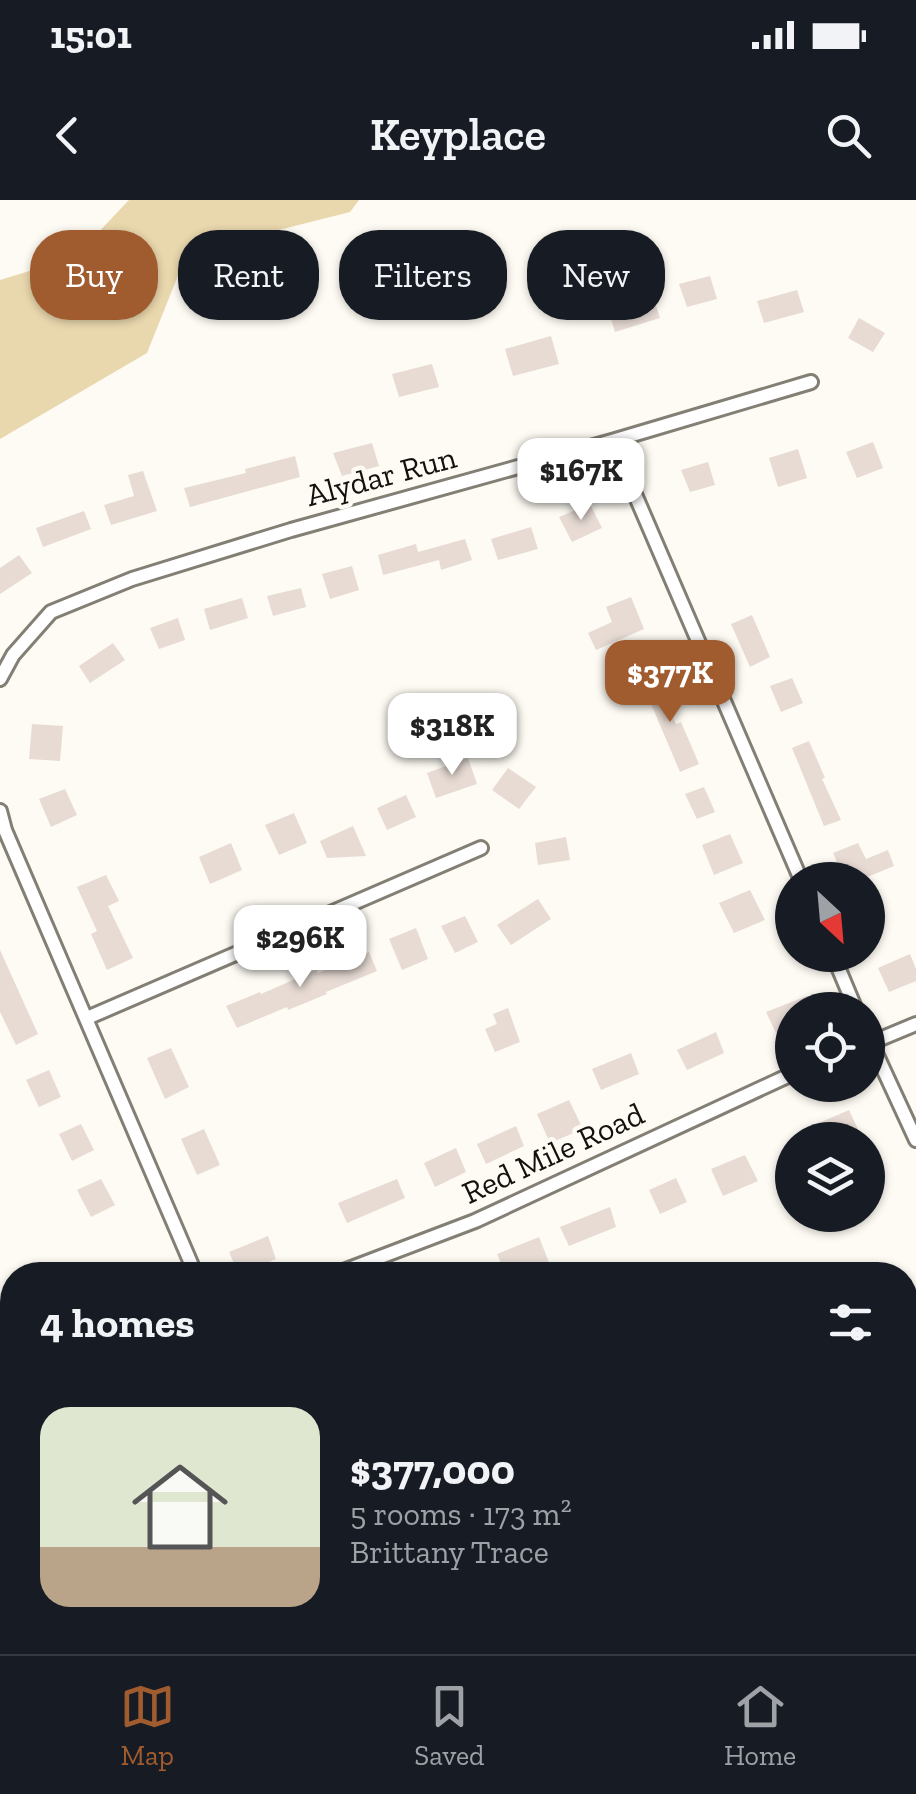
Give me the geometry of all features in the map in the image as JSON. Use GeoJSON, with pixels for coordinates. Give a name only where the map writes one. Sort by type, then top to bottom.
{"type":"FeatureCollection","features":[{"type":"Feature","properties":{"kind":"street","name":"Alydar Run"},"geometry":{"type":"LineString","coordinates":[[0,679],[13,655],[50,612],[132,579],[811,382]]}},
{"type":"Feature","properties":{"kind":"street"},"geometry":{"type":"LineString","coordinates":[[612,442],[794,862]]}},
{"type":"Feature","properties":{"kind":"street"},"geometry":{"type":"LineString","coordinates":[[0,811],[190,1262]]}},
{"type":"Feature","properties":{"kind":"street"},"geometry":{"type":"LineString","coordinates":[[87,1018],[480,848]]}},
{"type":"Feature","properties":{"kind":"street"},"geometry":{"type":"LineString","coordinates":[[885,1035],[916,1024]]}},
{"type":"Feature","properties":{"kind":"street"},"geometry":{"type":"LineString","coordinates":[[885,1076],[916,1140]]}},
{"type":"Feature","properties":{"kind":"street","name":"Red Mile Road"},"geometry":{"type":"LineString","coordinates":[[366,1262],[474,1220],[775,1082]]}},
{"type":"Feature","properties":{"kind":"shaded area"},"geometry":{"type":"Polygon","coordinates":[[[129,200],[359,200],[350,212],[278,230],[178,230],[178,276],[147,353],[0,439],[0,280],[30,271],[30,320],[158,320],[158,230],[101,230],[129,200]]]}},
{"type":"Feature","properties":{"kind":"building"},"geometry":{"type":"Polygon","coordinates":[[[710,276],[717,299],[687,307],[679,284],[710,276]]]}},
{"type":"Feature","properties":{"kind":"building"},"geometry":{"type":"Polygon","coordinates":[[[797,290],[804,312],[764,323],[757,301],[797,290]]]}},
{"type":"Feature","properties":{"kind":"building"},"geometry":{"type":"Polygon","coordinates":[[[859,318],[885,333],[873,352],[848,338],[859,318]]]}},
{"type":"Feature","properties":{"kind":"building"},"geometry":{"type":"Polygon","coordinates":[[[611,320],[654,320],[615,332],[611,320]]]}},
{"type":"Feature","properties":{"kind":"building"},"geometry":{"type":"Polygon","coordinates":[[[551,336],[559,364],[513,376],[505,349],[551,336]]]}},
{"type":"Feature","properties":{"kind":"building"},"geometry":{"type":"Polygon","coordinates":[[[432,364],[439,387],[399,397],[392,374],[432,364]]]}},
{"type":"Feature","properties":{"kind":"building"},"geometry":{"type":"Polygon","coordinates":[[[873,442],[883,468],[857,478],[846,452],[873,442]]]}},
{"type":"Feature","properties":{"kind":"building"},"geometry":{"type":"Polygon","coordinates":[[[372,443],[379,466],[342,476],[333,453],[372,443]]]}},
{"type":"Feature","properties":{"kind":"building"},"geometry":{"type":"Polygon","coordinates":[[[798,449],[807,478],[778,487],[769,458],[798,449]]]}},
{"type":"Feature","properties":{"kind":"building"},"geometry":{"type":"Polygon","coordinates":[[[295,456],[300,477],[190,507],[184,488],[295,456]]]}},
{"type":"Feature","properties":{"kind":"building"},"geometry":{"type":"Polygon","coordinates":[[[708,462],[715,485],[690,492],[681,470],[708,462]]]}},
{"type":"Feature","properties":{"kind":"building"},"geometry":{"type":"Polygon","coordinates":[[[143,471],[157,511],[111,525],[104,505],[134,496],[128,475],[143,471]]]}},
{"type":"Feature","properties":{"kind":"building"},"geometry":{"type":"Polygon","coordinates":[[[590,504],[602,528],[572,542],[559,517],[590,504]]]}},
{"type":"Feature","properties":{"kind":"building"},"geometry":{"type":"Polygon","coordinates":[[[84,511],[91,529],[43,547],[36,528],[84,511]]]}},
{"type":"Feature","properties":{"kind":"building"},"geometry":{"type":"Polygon","coordinates":[[[531,527],[538,549],[498,560],[491,539],[531,527]]]}},
{"type":"Feature","properties":{"kind":"building"},"geometry":{"type":"Polygon","coordinates":[[[465,539],[472,560],[441,570],[439,560],[383,575],[378,555],[416,544],[418,552],[465,539]]]}},
{"type":"Feature","properties":{"kind":"building"},"geometry":{"type":"Polygon","coordinates":[[[19,555],[32,573],[0,594],[0,568],[19,555]]]}},
{"type":"Feature","properties":{"kind":"building"},"geometry":{"type":"Polygon","coordinates":[[[352,566],[359,590],[330,599],[322,574],[352,566]]]}},
{"type":"Feature","properties":{"kind":"building"},"geometry":{"type":"Polygon","coordinates":[[[301,588],[306,607],[273,616],[267,596],[301,588]]]}},
{"type":"Feature","properties":{"kind":"building"},"geometry":{"type":"Polygon","coordinates":[[[631,597],[644,629],[596,650],[588,633],[612,622],[606,607],[631,597]]]}},
{"type":"Feature","properties":{"kind":"building"},"geometry":{"type":"Polygon","coordinates":[[[242,598],[248,618],[210,630],[204,609],[242,598]]]}},
{"type":"Feature","properties":{"kind":"building"},"geometry":{"type":"Polygon","coordinates":[[[752,615],[770,657],[750,667],[731,624],[752,615]]]}},
{"type":"Feature","properties":{"kind":"building"},"geometry":{"type":"Polygon","coordinates":[[[178,618],[185,640],[159,649],[150,628],[178,618]]]}},
{"type":"Feature","properties":{"kind":"building"},"geometry":{"type":"Polygon","coordinates":[[[113,643],[125,660],[90,683],[79,666],[113,643]]]}},
{"type":"Feature","properties":{"kind":"building"},"geometry":{"type":"Polygon","coordinates":[[[654,672],[676,724],[681,722],[699,764],[680,772],[640,678],[654,672]]]}},
{"type":"Feature","properties":{"kind":"building"},"geometry":{"type":"Polygon","coordinates":[[[792,678],[803,703],[781,712],[770,686],[792,678]]]}},
{"type":"Feature","properties":{"kind":"building"},"geometry":{"type":"Polygon","coordinates":[[[32,724],[63,726],[60,761],[29,759],[32,724]]]}},
{"type":"Feature","properties":{"kind":"building"},"geometry":{"type":"Polygon","coordinates":[[[809,741],[841,820],[824,826],[792,748],[809,741]]]}},
{"type":"Feature","properties":{"kind":"building"},"geometry":{"type":"Polygon","coordinates":[[[468,758],[477,784],[436,798],[427,773],[468,758]]]}},
{"type":"Feature","properties":{"kind":"building"},"geometry":{"type":"Polygon","coordinates":[[[508,768],[536,787],[519,809],[492,790],[508,768]]]}},
{"type":"Feature","properties":{"kind":"building"},"geometry":{"type":"Polygon","coordinates":[[[704,787],[715,812],[697,819],[685,794],[704,787]]]}},
{"type":"Feature","properties":{"kind":"building"},"geometry":{"type":"Polygon","coordinates":[[[65,789],[77,815],[51,827],[39,799],[65,789]]]}},
{"type":"Feature","properties":{"kind":"building"},"geometry":{"type":"Polygon","coordinates":[[[406,795],[416,817],[387,830],[377,808],[406,795]]]}},
{"type":"Feature","properties":{"kind":"building"},"geometry":{"type":"Polygon","coordinates":[[[294,813],[307,843],[279,855],[265,825],[294,813]]]}},
{"type":"Feature","properties":{"kind":"building"},"geometry":{"type":"Polygon","coordinates":[[[353,826],[366,856],[327,858],[320,841],[353,826]]]}},
{"type":"Feature","properties":{"kind":"building"},"geometry":{"type":"Polygon","coordinates":[[[730,834],[743,863],[714,875],[702,845],[730,834]]]}},
{"type":"Feature","properties":{"kind":"building"},"geometry":{"type":"Polygon","coordinates":[[[566,837],[570,860],[538,865],[535,843],[566,837]]]}},
{"type":"Feature","properties":{"kind":"building"},"geometry":{"type":"Polygon","coordinates":[[[231,843],[242,870],[210,884],[199,857],[231,843]]]}},
{"type":"Feature","properties":{"kind":"building"},"geometry":{"type":"Polygon","coordinates":[[[858,843],[866,859],[888,850],[894,866],[885,870],[885,862],[837,862],[833,853],[858,843]]]}},
{"type":"Feature","properties":{"kind":"building"},"geometry":{"type":"Polygon","coordinates":[[[106,875],[119,901],[108,906],[133,958],[107,970],[91,934],[97,931],[77,887],[106,875]]]}},
{"type":"Feature","properties":{"kind":"building"},"geometry":{"type":"Polygon","coordinates":[[[750,890],[765,920],[734,933],[719,903],[750,890]]]}},
{"type":"Feature","properties":{"kind":"building"},"geometry":{"type":"Polygon","coordinates":[[[538,899],[551,919],[511,945],[497,925],[538,899]]]}},
{"type":"Feature","properties":{"kind":"building"},"geometry":{"type":"Polygon","coordinates":[[[465,916],[478,942],[455,953],[441,926],[465,916]]]}},
{"type":"Feature","properties":{"kind":"building"},"geometry":{"type":"Polygon","coordinates":[[[416,928],[428,959],[402,970],[389,939],[416,928]]]}},
{"type":"Feature","properties":{"kind":"building"},"geometry":{"type":"Polygon","coordinates":[[[0,950],[38,1034],[16,1045],[0,1012],[0,950]]]}},
{"type":"Feature","properties":{"kind":"building"},"geometry":{"type":"Polygon","coordinates":[[[369,952],[377,971],[288,1010],[287,1007],[237,1028],[226,1006],[316,970],[318,973],[369,952]]]}},
{"type":"Feature","properties":{"kind":"building"},"geometry":{"type":"Polygon","coordinates":[[[910,954],[916,981],[889,992],[880,972],[885,972],[885,965],[910,954]]]}},
{"type":"Feature","properties":{"kind":"building"},"geometry":{"type":"Polygon","coordinates":[[[508,1008],[520,1042],[495,1052],[485,1029],[497,1024],[493,1014],[508,1008]]]}},
{"type":"Feature","properties":{"kind":"building"},"geometry":{"type":"Polygon","coordinates":[[[775,1008],[775,1031],[766,1012],[775,1008]]]}},
{"type":"Feature","properties":{"kind":"building"},"geometry":{"type":"Polygon","coordinates":[[[716,1032],[724,1053],[687,1070],[677,1050],[716,1032]]]}},
{"type":"Feature","properties":{"kind":"building"},"geometry":{"type":"Polygon","coordinates":[[[171,1048],[189,1087],[165,1099],[147,1058],[171,1048]]]}},
{"type":"Feature","properties":{"kind":"building"},"geometry":{"type":"Polygon","coordinates":[[[631,1053],[639,1074],[601,1090],[592,1069],[631,1053]]]}},
{"type":"Feature","properties":{"kind":"building"},"geometry":{"type":"Polygon","coordinates":[[[49,1070],[61,1097],[39,1107],[26,1080],[49,1070]]]}},
{"type":"Feature","properties":{"kind":"building"},"geometry":{"type":"Polygon","coordinates":[[[569,1100],[583,1129],[550,1143],[537,1114],[569,1100]]]}},
{"type":"Feature","properties":{"kind":"building"},"geometry":{"type":"Polygon","coordinates":[[[849,1110],[855,1122],[821,1122],[849,1110]]]}},
{"type":"Feature","properties":{"kind":"building"},"geometry":{"type":"Polygon","coordinates":[[[81,1124],[94,1150],[72,1161],[59,1134],[81,1124]]]}},
{"type":"Feature","properties":{"kind":"building"},"geometry":{"type":"Polygon","coordinates":[[[516,1126],[524,1146],[486,1164],[477,1144],[516,1126]]]}},
{"type":"Feature","properties":{"kind":"building"},"geometry":{"type":"Polygon","coordinates":[[[204,1129],[220,1165],[197,1175],[181,1139],[204,1129]]]}},
{"type":"Feature","properties":{"kind":"building"},"geometry":{"type":"Polygon","coordinates":[[[456,1148],[466,1172],[435,1187],[424,1163],[456,1148]]]}},
{"type":"Feature","properties":{"kind":"building"},"geometry":{"type":"Polygon","coordinates":[[[745,1155],[758,1181],[723,1196],[711,1169],[745,1155]]]}},
{"type":"Feature","properties":{"kind":"building"},"geometry":{"type":"Polygon","coordinates":[[[676,1178],[687,1202],[660,1214],[649,1190],[676,1178]]]}},
{"type":"Feature","properties":{"kind":"building"},"geometry":{"type":"Polygon","coordinates":[[[101,1179],[115,1205],[91,1217],[77,1190],[101,1179]]]}},
{"type":"Feature","properties":{"kind":"building"},"geometry":{"type":"Polygon","coordinates":[[[397,1179],[405,1198],[347,1223],[338,1203],[397,1179]]]}},
{"type":"Feature","properties":{"kind":"building"},"geometry":{"type":"Polygon","coordinates":[[[610,1207],[616,1227],[569,1246],[560,1227],[610,1207]]]}},
{"type":"Feature","properties":{"kind":"building"},"geometry":{"type":"Polygon","coordinates":[[[268,1236],[276,1259],[233,1262],[229,1252],[268,1236]]]}},
{"type":"Feature","properties":{"kind":"building"},"geometry":{"type":"Polygon","coordinates":[[[539,1237],[549,1262],[500,1262],[497,1254],[539,1237]]]}}]}
